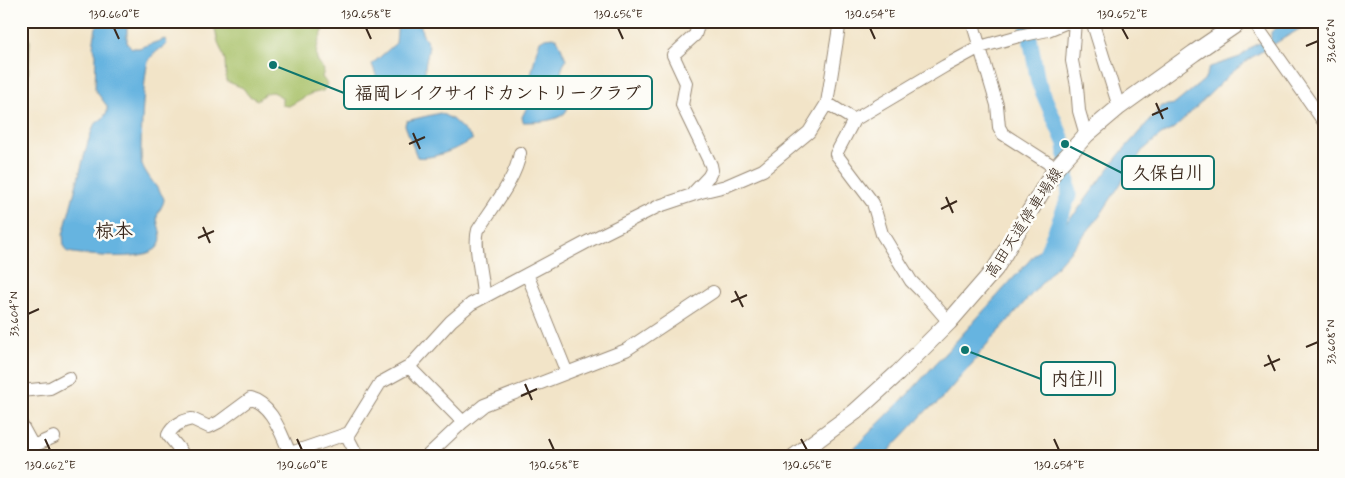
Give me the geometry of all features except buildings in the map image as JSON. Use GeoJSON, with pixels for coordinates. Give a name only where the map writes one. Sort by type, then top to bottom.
{"type":"FeatureCollection","features":[{"type":"Feature","properties":{"kind":"main road","name":"高田天道停車場線"},"geometry":{"type":"LineString","coordinates":[[794,457],[855,412],[898,373],[949,322],[995,269],[1056,168],[1086,135],[1119,107],[1242,21]]}},
{"type":"Feature","properties":{"kind":"street"},"geometry":{"type":"LineString","coordinates":[[174,457],[180,451],[168,435],[170,429],[192,419],[209,427],[219,422],[250,399],[258,401],[276,422],[284,455],[346,434],[380,383],[409,367],[451,320],[471,304],[659,206],[726,186],[763,170],[809,132],[827,103],[840,21]]}},
{"type":"Feature","properties":{"kind":"street"},"geometry":{"type":"LineString","coordinates":[[972,21],[997,106],[999,127],[1003,134],[1056,168]]}},
{"type":"Feature","properties":{"kind":"street"},"geometry":{"type":"LineString","coordinates":[[949,322],[911,281],[882,234],[873,203],[836,154],[854,120],[980,47],[1048,30],[1070,21]]}},
{"type":"Feature","properties":{"kind":"street"},"geometry":{"type":"LineString","coordinates":[[1075,21],[1072,61],[1079,111],[1086,135]]}},
{"type":"Feature","properties":{"kind":"street"},"geometry":{"type":"LineString","coordinates":[[1092,21],[1119,107]]}},
{"type":"Feature","properties":{"kind":"street"},"geometry":{"type":"LineString","coordinates":[[1253,21],[1324,122]]}},
{"type":"Feature","properties":{"kind":"street"},"geometry":{"type":"LineString","coordinates":[[691,195],[709,176],[712,170],[684,112],[682,105],[686,83],[673,55],[695,35],[698,26],[703,23]]}},
{"type":"Feature","properties":{"kind":"street"},"geometry":{"type":"LineString","coordinates":[[827,103],[854,120]]}},
{"type":"Feature","properties":{"kind":"street"},"geometry":{"type":"LineString","coordinates":[[483,298],[483,283],[476,237],[478,230],[514,174],[519,164],[520,153]]}},
{"type":"Feature","properties":{"kind":"street"},"geometry":{"type":"LineString","coordinates":[[527,274],[566,373]]}},
{"type":"Feature","properties":{"kind":"street"},"geometry":{"type":"LineString","coordinates":[[426,457],[463,422],[493,401],[626,350],[714,292]]}},
{"type":"Feature","properties":{"kind":"street"},"geometry":{"type":"LineString","coordinates":[[409,367],[463,422]]}},
{"type":"Feature","properties":{"kind":"street"},"geometry":{"type":"LineString","coordinates":[[21,391],[50,388],[69,378]]}},
{"type":"Feature","properties":{"kind":"street"},"geometry":{"type":"LineString","coordinates":[[21,424],[27,448],[54,437]]}},
{"type":"Feature","properties":{"kind":"street"},"geometry":{"type":"LineString","coordinates":[[346,434],[358,457]]}},
{"type":"Feature","properties":{"kind":"green space"},"geometry":{"type":"Polygon","coordinates":[[[213,21],[329,21],[321,35],[316,55],[324,70],[322,77],[327,84],[323,91],[310,94],[289,106],[282,105],[282,98],[275,93],[267,93],[257,100],[248,95],[243,88],[226,81],[225,60],[213,21]]]}},
{"type":"Feature","properties":{"kind":"green space"},"geometry":{"type":"Polygon","coordinates":[[[21,25],[30,41],[28,78],[21,82],[21,25]]]}},
{"type":"Feature","properties":{"kind":"water"},"geometry":{"type":"Polygon","coordinates":[[[116,21],[125,21],[127,23],[127,43],[132,48],[139,48],[165,39],[167,44],[154,54],[148,62],[146,69],[141,158],[147,173],[164,199],[157,217],[161,240],[155,250],[133,256],[103,256],[67,252],[64,247],[63,235],[88,142],[94,125],[107,112],[107,106],[95,90],[96,54],[93,46],[96,27],[100,23],[110,24],[116,21]]]}},
{"type":"Feature","properties":{"kind":"water"},"geometry":{"type":"Polygon","coordinates":[[[398,21],[420,21],[422,33],[429,46],[425,76],[432,96],[386,106],[383,103],[383,94],[372,64],[396,43],[398,21]]]}},
{"type":"Feature","properties":{"kind":"water"},"geometry":{"type":"Polygon","coordinates":[[[1286,21],[1313,21],[1249,59],[1229,75],[1175,128],[1161,135],[1142,151],[1099,217],[1081,239],[981,351],[937,404],[928,409],[883,457],[845,457],[909,393],[1038,251],[1077,211],[1119,155],[1162,106],[1175,104],[1204,80],[1210,67],[1240,57],[1253,46],[1271,38],[1271,32],[1286,21]]]}},
{"type":"Feature","properties":{"kind":"water"},"geometry":{"type":"Polygon","coordinates":[[[554,37],[558,40],[566,59],[561,76],[562,87],[568,103],[567,111],[563,115],[550,120],[523,122],[522,117],[533,91],[531,75],[537,49],[540,41],[545,38],[554,37]]]}},
{"type":"Feature","properties":{"kind":"water"},"geometry":{"type":"Polygon","coordinates":[[[440,113],[452,119],[473,139],[446,153],[430,157],[417,157],[405,125],[406,121],[440,113]]]}},
{"type":"Feature","properties":{"kind":"waterway"},"geometry":{"type":"LineString","coordinates":[[1027,21],[1038,82],[1065,144],[1069,196],[1045,256]]}},
{"type":"Feature","properties":{"kind":"place","name":"福岡レイクサイドカントリークラブ"},"geometry":{"type":"Point","coordinates":[273,65]}},
{"type":"Feature","properties":{"kind":"place","name":"久保白川"},"geometry":{"type":"Point","coordinates":[1065,144]}},
{"type":"Feature","properties":{"kind":"place","name":"内住川"},"geometry":{"type":"Point","coordinates":[965,350]}},
{"type":"Feature","properties":{"kind":"district","name":"椋本"},"geometry":{"type":"Point","coordinates":[114,230]}}]}
